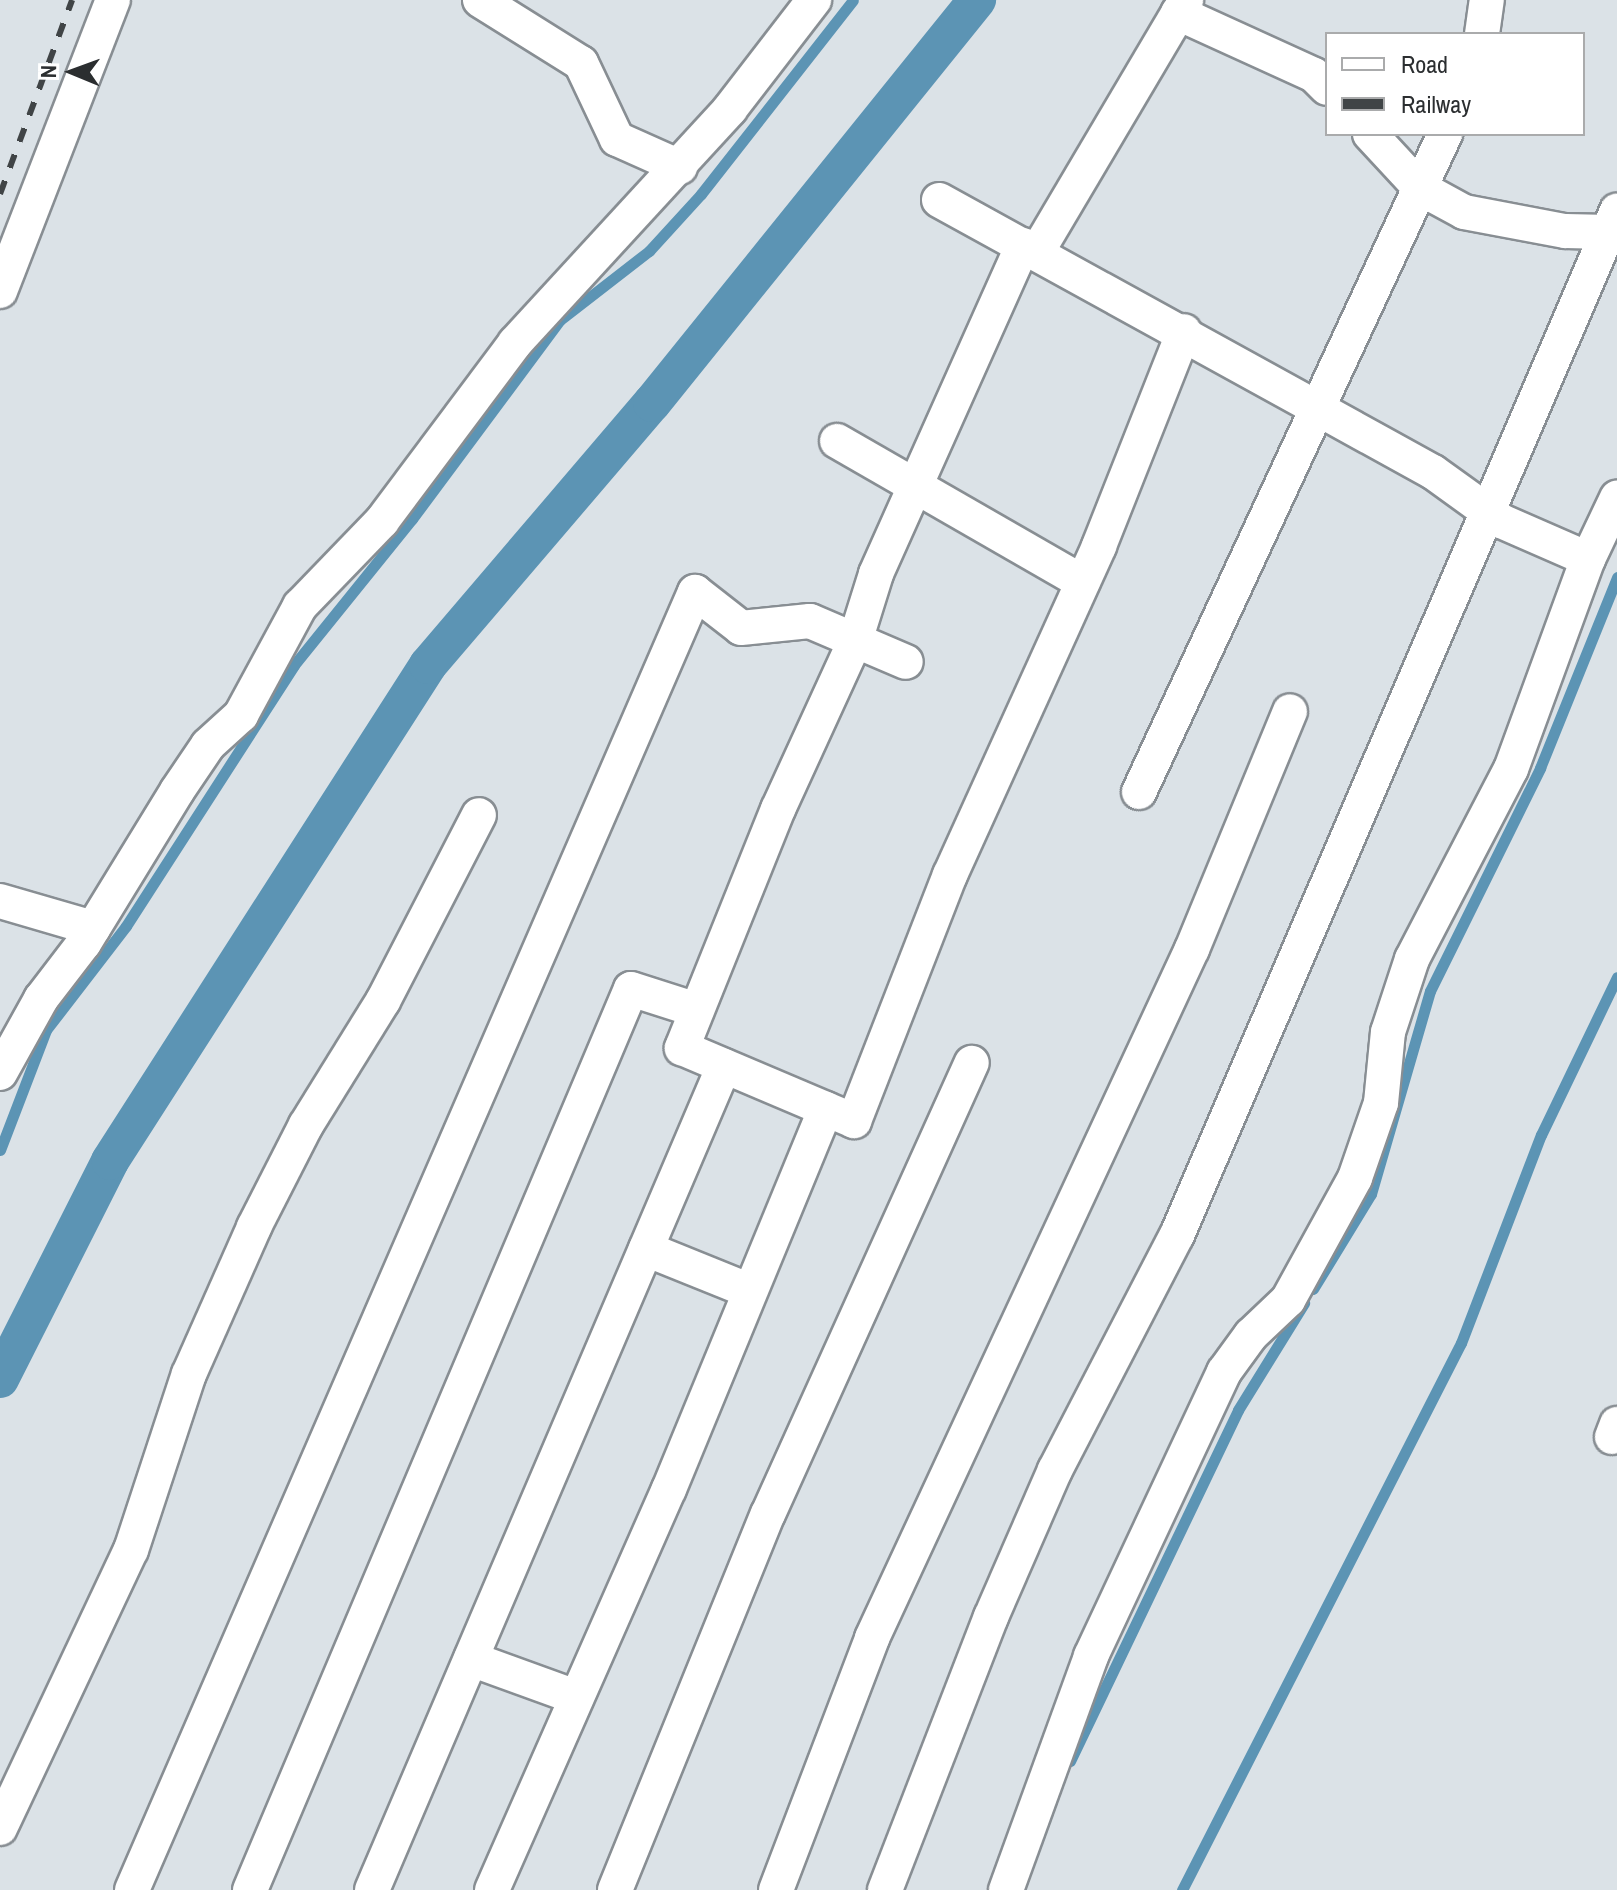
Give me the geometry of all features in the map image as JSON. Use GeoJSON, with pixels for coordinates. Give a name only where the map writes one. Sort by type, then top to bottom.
{"type":"FeatureCollection","features":[{"type":"Feature","properties":{"kind":"street"},"geometry":{"type":"LineString","coordinates":[[0,291],[113,0]]}},
{"type":"Feature","properties":{"kind":"street"},"geometry":{"type":"LineString","coordinates":[[480,0],[581,63],[617,139],[680,167]]}},
{"type":"Feature","properties":{"kind":"street"},"geometry":{"type":"LineString","coordinates":[[0,1073],[41,999],[93,928],[193,768],[241,715],[300,606],[382,521],[515,343],[680,167],[814,0]]}},
{"type":"Feature","properties":{"kind":"street"},"geometry":{"type":"LineString","coordinates":[[1482,32],[1487,0]]}},
{"type":"Feature","properties":{"kind":"street"},"geometry":{"type":"LineString","coordinates":[[1184,331],[1082,582],[950,875],[854,1121],[682,1048],[778,809],[855,641],[876,574],[914,489],[1030,249],[1182,6],[1314,75],[1325,86]]}},
{"type":"Feature","properties":{"kind":"street"},"geometry":{"type":"LineString","coordinates":[[1372,136],[1420,188],[1479,215],[1565,231],[1613,221]]}},
{"type":"Feature","properties":{"kind":"street"},"geometry":{"type":"LineString","coordinates":[[1139,792],[1321,408],[1444,136]]}},
{"type":"Feature","properties":{"kind":"street"},"geometry":{"type":"LineString","coordinates":[[939,200],[1321,408],[1433,472],[1487,511],[1588,559]]}},
{"type":"Feature","properties":{"kind":"street"},"geometry":{"type":"LineString","coordinates":[[885,1890],[1043,1497],[1177,1235],[1613,221]]}},
{"type":"Feature","properties":{"kind":"street"},"geometry":{"type":"LineString","coordinates":[[837,441],[914,489],[1082,582]]}},
{"type":"Feature","properties":{"kind":"street"},"geometry":{"type":"LineString","coordinates":[[1006,1890],[1091,1656],[1224,1372],[1251,1335],[1288,1300],[1355,1178],[1381,1103],[1388,1032],[1412,959],[1511,769],[1588,559],[1617,498]]}},
{"type":"Feature","properties":{"kind":"street"},"geometry":{"type":"LineString","coordinates":[[132,1890],[695,592],[741,628],[810,621],[906,662]]}},
{"type":"Feature","properties":{"kind":"street"},"geometry":{"type":"LineString","coordinates":[[776,1890],[872,1638],[1192,949],[1290,711]]}},
{"type":"Feature","properties":{"kind":"street"},"geometry":{"type":"LineString","coordinates":[[0,1828],[131,1550],[189,1374],[254,1227],[306,1125],[383,1001],[479,815]]}},
{"type":"Feature","properties":{"kind":"street"},"geometry":{"type":"LineString","coordinates":[[0,901],[93,928]]}},
{"type":"Feature","properties":{"kind":"street"},"geometry":{"type":"LineString","coordinates":[[250,1890],[631,989],[697,1010]]}},
{"type":"Feature","properties":{"kind":"street"},"geometry":{"type":"LineString","coordinates":[[615,1890],[768,1514],[972,1063]]}},
{"type":"Feature","properties":{"kind":"street"},"geometry":{"type":"LineString","coordinates":[[372,1890],[724,1066]]}},
{"type":"Feature","properties":{"kind":"street"},"geometry":{"type":"LineString","coordinates":[[492,1890],[826,1109]]}},
{"type":"Feature","properties":{"kind":"street"},"geometry":{"type":"LineString","coordinates":[[646,1249],[750,1291]]}},
{"type":"Feature","properties":{"kind":"street"},"geometry":{"type":"LineString","coordinates":[[471,1659],[576,1697]]}},
{"type":"Feature","properties":{"kind":"waterway"},"geometry":{"type":"LineString","coordinates":[[0,1150],[46,1030],[126,926],[294,665],[412,519],[560,320],[649,251],[701,194],[853,0]]}},
{"type":"Feature","properties":{"kind":"waterway"},"geometry":{"type":"LineString","coordinates":[[0,1379],[110,1161],[428,665],[652,403],[977,0]]}},
{"type":"Feature","properties":{"kind":"waterway"},"geometry":{"type":"LineString","coordinates":[[1313,1289],[1371,1194],[1430,991],[1540,768],[1617,577]]}},
{"type":"Feature","properties":{"kind":"waterway"},"geometry":{"type":"LineString","coordinates":[[1182,1890],[1461,1343],[1541,1135],[1617,977]]}},
{"type":"Feature","properties":{"kind":"waterway"},"geometry":{"type":"LineString","coordinates":[[1070,1761],[1238,1410],[1304,1303]]}},
{"type":"Feature","properties":{"kind":"railway"},"geometry":{"type":"LineString","coordinates":[[0,194],[72,0]]}}]}
